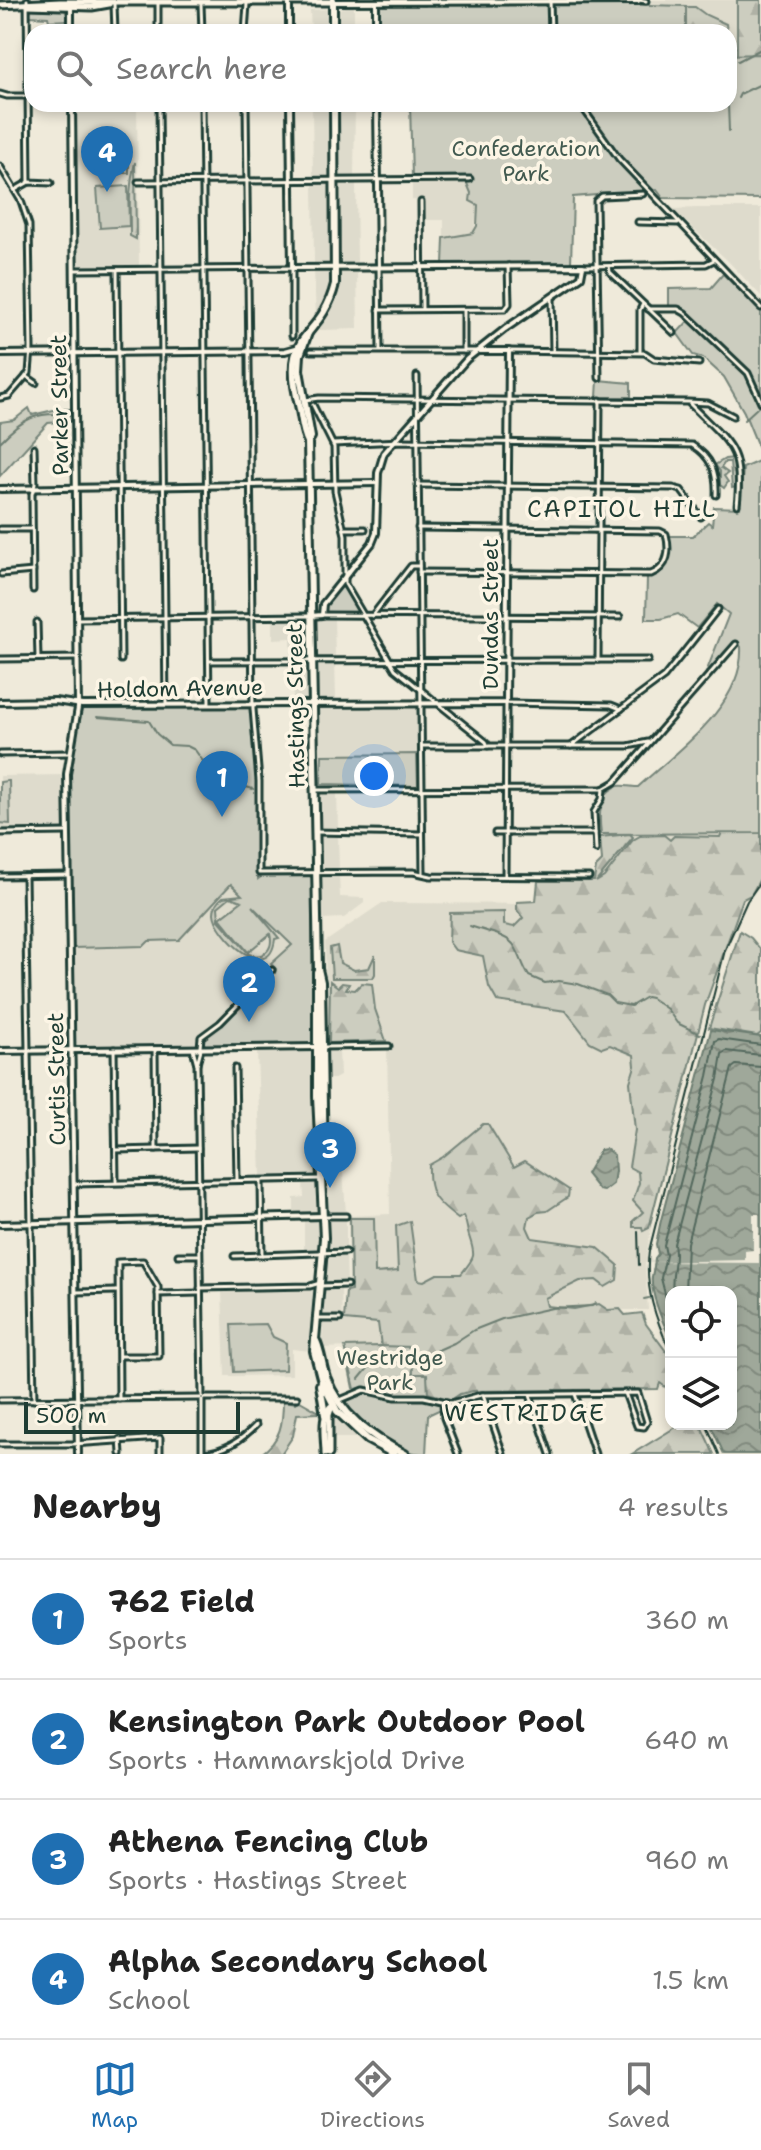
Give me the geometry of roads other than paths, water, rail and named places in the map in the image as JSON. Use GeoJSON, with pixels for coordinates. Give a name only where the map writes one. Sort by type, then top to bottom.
{"type":"FeatureCollection","features":[{"type":"Feature","properties":{"kind":"main road"},"geometry":{"type":"LineString","coordinates":[[0,5],[333,1],[333,24]]}},
{"type":"Feature","properties":{"kind":"main road","name":"Hastings Street"},"geometry":{"type":"LineString","coordinates":[[334,112],[335,284],[330,301],[308,333],[299,362],[311,437],[308,442],[318,969],[315,982],[319,1047],[318,1151],[323,1216],[323,1253],[314,1351],[322,1382],[336,1403]]}},
{"type":"Feature","properties":{"kind":"main road","name":"Hastings Street"},"geometry":{"type":"LineString","coordinates":[[305,405],[292,378],[295,352],[308,333]]}},
{"type":"Feature","properties":{"kind":"main road"},"geometry":{"type":"LineString","coordinates":[[311,604],[322,606]]}},
{"type":"Feature","properties":{"kind":"main road","name":"Hastings Street"},"geometry":{"type":"LineString","coordinates":[[316,1341],[336,1403]]}},
{"type":"Feature","properties":{"kind":"main road"},"geometry":{"type":"LineString","coordinates":[[322,1382],[327,1454]]}},
{"type":"Feature","properties":{"kind":"main road"},"geometry":{"type":"LineString","coordinates":[[325,1415],[336,1403]]}},
{"type":"Feature","properties":{"kind":"main road"},"geometry":{"type":"LineString","coordinates":[[327,1454],[329,1413],[336,1403]]}},
{"type":"Feature","properties":{"kind":"main road"},"geometry":{"type":"LineString","coordinates":[[336,1403],[354,1430],[394,1454]]}},
{"type":"Feature","properties":{"kind":"main road"},"geometry":{"type":"LineString","coordinates":[[336,1403],[359,1425],[405,1454]]}},
{"type":"Feature","properties":{"kind":"street"},"geometry":{"type":"LineString","coordinates":[[158,1],[158,24]]}},
{"type":"Feature","properties":{"kind":"street"},"geometry":{"type":"LineString","coordinates":[[201,1],[202,24]]}},
{"type":"Feature","properties":{"kind":"street"},"geometry":{"type":"LineString","coordinates":[[289,1],[289,24]]}},
{"type":"Feature","properties":{"kind":"street"},"geometry":{"type":"LineString","coordinates":[[333,1],[646,1]]}},
{"type":"Feature","properties":{"kind":"street"},"geometry":{"type":"LineString","coordinates":[[376,1],[376,24]]}},
{"type":"Feature","properties":{"kind":"street"},"geometry":{"type":"LineString","coordinates":[[550,1],[551,24]]}},
{"type":"Feature","properties":{"kind":"street"},"geometry":{"type":"LineString","coordinates":[[113,2],[114,24]]}},
{"type":"Feature","properties":{"kind":"street"},"geometry":{"type":"LineString","coordinates":[[27,3],[28,24]]}},
{"type":"Feature","properties":{"kind":"street"},"geometry":{"type":"LineString","coordinates":[[71,3],[71,24]]}},
{"type":"Feature","properties":{"kind":"street"},"geometry":{"type":"LineString","coordinates":[[0,94],[24,96]]}},
{"type":"Feature","properties":{"kind":"street"},"geometry":{"type":"LineString","coordinates":[[29,182],[30,112]]}},
{"type":"Feature","properties":{"kind":"street","name":"Parker Street"},"geometry":{"type":"LineString","coordinates":[[72,112],[78,705]]}},
{"type":"Feature","properties":{"kind":"street"},"geometry":{"type":"LineString","coordinates":[[159,112],[166,704]]}},
{"type":"Feature","properties":{"kind":"street"},"geometry":{"type":"LineString","coordinates":[[202,112],[209,704]]}},
{"type":"Feature","properties":{"kind":"street"},"geometry":{"type":"LineString","coordinates":[[246,112],[252,660],[259,781],[259,873],[589,877]]}},
{"type":"Feature","properties":{"kind":"street"},"geometry":{"type":"LineString","coordinates":[[290,112],[292,336]]}},
{"type":"Feature","properties":{"kind":"street"},"geometry":{"type":"LineString","coordinates":[[377,112],[380,350]]}},
{"type":"Feature","properties":{"kind":"street"},"geometry":{"type":"LineString","coordinates":[[585,112],[609,148],[761,308]]}},
{"type":"Feature","properties":{"kind":"street"},"geometry":{"type":"LineString","coordinates":[[0,166],[25,212],[29,232],[30,354],[29,372],[9,396],[0,398]]}},
{"type":"Feature","properties":{"kind":"street"},"geometry":{"type":"LineString","coordinates":[[138,182],[470,179]]}},
{"type":"Feature","properties":{"kind":"street"},"geometry":{"type":"LineString","coordinates":[[15,190],[29,182],[51,183]]}},
{"type":"Feature","properties":{"kind":"street"},"geometry":{"type":"LineString","coordinates":[[599,378],[597,198],[643,194]]}},
{"type":"Feature","properties":{"kind":"street"},"geometry":{"type":"LineString","coordinates":[[421,202],[422,309]]}},
{"type":"Feature","properties":{"kind":"street"},"geometry":{"type":"LineString","coordinates":[[638,222],[678,223]]}},
{"type":"Feature","properties":{"kind":"street"},"geometry":{"type":"LineString","coordinates":[[74,270],[609,266],[706,264],[714,260]]}},
{"type":"Feature","properties":{"kind":"street"},"geometry":{"type":"LineString","coordinates":[[379,310],[505,309],[509,304],[508,266]]}},
{"type":"Feature","properties":{"kind":"street"},"geometry":{"type":"LineString","coordinates":[[322,615],[322,606],[372,543],[376,533],[380,463],[394,441],[477,351],[581,277],[583,266]]}},
{"type":"Feature","properties":{"kind":"street"},"geometry":{"type":"LineString","coordinates":[[609,266],[610,272],[674,333]]}},
{"type":"Feature","properties":{"kind":"street"},"geometry":{"type":"LineString","coordinates":[[117,270],[121,660]]}},
{"type":"Feature","properties":{"kind":"street"},"geometry":{"type":"LineString","coordinates":[[552,297],[553,351]]}},
{"type":"Feature","properties":{"kind":"street"},"geometry":{"type":"LineString","coordinates":[[640,353],[640,310],[643,304]]}},
{"type":"Feature","properties":{"kind":"street"},"geometry":{"type":"LineString","coordinates":[[648,309],[678,309],[685,313],[748,373],[761,402]]}},
{"type":"Feature","properties":{"kind":"street"},"geometry":{"type":"LineString","coordinates":[[464,310],[464,351]]}},
{"type":"Feature","properties":{"kind":"street"},"geometry":{"type":"LineString","coordinates":[[311,351],[645,353],[654,359],[699,363]]}},
{"type":"Feature","properties":{"kind":"street","name":"Dundas Street"},"geometry":{"type":"LineString","coordinates":[[505,876],[509,351]]}},
{"type":"Feature","properties":{"kind":"street"},"geometry":{"type":"LineString","coordinates":[[0,354],[295,352]]}},
{"type":"Feature","properties":{"kind":"street"},"geometry":{"type":"LineString","coordinates":[[26,376],[36,383]]}},
{"type":"Feature","properties":{"kind":"street"},"geometry":{"type":"LineString","coordinates":[[417,376],[423,874]]}},
{"type":"Feature","properties":{"kind":"street"},"geometry":{"type":"LineString","coordinates":[[441,389],[441,395],[445,398]]}},
{"type":"Feature","properties":{"kind":"street"},"geometry":{"type":"LineString","coordinates":[[305,405],[321,399],[417,398],[688,402],[708,403],[733,416]]}},
{"type":"Feature","properties":{"kind":"street"},"geometry":{"type":"LineString","coordinates":[[305,405],[321,399]]}},
{"type":"Feature","properties":{"kind":"street"},"geometry":{"type":"LineString","coordinates":[[598,660],[600,400]]}},
{"type":"Feature","properties":{"kind":"street"},"geometry":{"type":"LineString","coordinates":[[688,402],[735,454],[740,469],[737,505]]}},
{"type":"Feature","properties":{"kind":"street"},"geometry":{"type":"LineString","coordinates":[[305,405],[333,444],[335,485],[344,529],[345,584],[395,669],[488,746]]}},
{"type":"Feature","properties":{"kind":"street"},"geometry":{"type":"LineString","coordinates":[[333,444],[418,441],[692,445],[713,465],[717,475],[716,495]]}},
{"type":"Feature","properties":{"kind":"street"},"geometry":{"type":"LineString","coordinates":[[33,590],[34,447]]}},
{"type":"Feature","properties":{"kind":"street"},"geometry":{"type":"LineString","coordinates":[[0,489],[378,483]]}},
{"type":"Feature","properties":{"kind":"street"},"geometry":{"type":"LineString","coordinates":[[418,485],[681,490],[701,517]]}},
{"type":"Feature","properties":{"kind":"street"},"geometry":{"type":"LineString","coordinates":[[418,528],[660,531],[666,534],[667,560],[663,568],[653,573],[419,572]]}},
{"type":"Feature","properties":{"kind":"street"},"geometry":{"type":"LineString","coordinates":[[0,529],[32,529]]}},
{"type":"Feature","properties":{"kind":"street"},"geometry":{"type":"LineString","coordinates":[[344,529],[365,529]]}},
{"type":"Feature","properties":{"kind":"street"},"geometry":{"type":"LineString","coordinates":[[372,616],[411,566],[419,566]]}},
{"type":"Feature","properties":{"kind":"street"},"geometry":{"type":"LineString","coordinates":[[1,574],[33,571]]}},
{"type":"Feature","properties":{"kind":"street"},"geometry":{"type":"LineString","coordinates":[[571,746],[664,677],[718,609]]}},
{"type":"Feature","properties":{"kind":"street"},"geometry":{"type":"LineString","coordinates":[[77,619],[322,615],[620,617]]}},
{"type":"Feature","properties":{"kind":"street"},"geometry":{"type":"LineString","coordinates":[[37,622],[38,659]]}},
{"type":"Feature","properties":{"kind":"street"},"geometry":{"type":"LineString","coordinates":[[314,790],[603,789],[615,782],[736,644]]}},
{"type":"Feature","properties":{"kind":"street"},"geometry":{"type":"LineString","coordinates":[[0,659],[78,658]]}},
{"type":"Feature","properties":{"kind":"street"},"geometry":{"type":"LineString","coordinates":[[209,661],[648,660]]}},
{"type":"Feature","properties":{"kind":"street","name":"Holdom Avenue"},"geometry":{"type":"LineString","coordinates":[[0,702],[55,701],[78,705],[506,703]]}},
{"type":"Feature","properties":{"kind":"street"},"geometry":{"type":"LineString","coordinates":[[506,703],[611,705],[621,709]]}},
{"type":"Feature","properties":{"kind":"street","name":"Curtis Street"},"geometry":{"type":"LineString","coordinates":[[78,705],[67,769],[78,1454]]}},
{"type":"Feature","properties":{"kind":"street"},"geometry":{"type":"LineString","coordinates":[[421,746],[628,746],[648,742]]}},
{"type":"Feature","properties":{"kind":"street"},"geometry":{"type":"LineString","coordinates":[[0,754],[69,753]]}},
{"type":"Feature","properties":{"kind":"street"},"geometry":{"type":"LineString","coordinates":[[596,850],[594,812],[602,799],[603,789]]}},
{"type":"Feature","properties":{"kind":"street"},"geometry":{"type":"LineString","coordinates":[[315,832],[399,831],[422,834]]}},
{"type":"Feature","properties":{"kind":"street"},"geometry":{"type":"LineString","coordinates":[[0,833],[67,832]]}},
{"type":"Feature","properties":{"kind":"street"},"geometry":{"type":"LineString","coordinates":[[495,833],[595,833]]}},
{"type":"Feature","properties":{"kind":"street"},"geometry":{"type":"LineString","coordinates":[[0,876],[68,875]]}},
{"type":"Feature","properties":{"kind":"street"},"geometry":{"type":"LineString","coordinates":[[25,876],[34,1400]]}},
{"type":"Feature","properties":{"kind":"street"},"geometry":{"type":"LineString","coordinates":[[256,1425],[231,1445],[202,1453],[197,1064],[202,1048],[201,1037],[220,1023],[272,970]]}},
{"type":"Feature","properties":{"kind":"street"},"geometry":{"type":"LineString","coordinates":[[0,1051],[389,1046]]}},
{"type":"Feature","properties":{"kind":"street"},"geometry":{"type":"LineString","coordinates":[[193,1048],[197,1064]]}},
{"type":"Feature","properties":{"kind":"street"},"geometry":{"type":"LineString","coordinates":[[114,1049],[116,1183]]}},
{"type":"Feature","properties":{"kind":"street"},"geometry":{"type":"LineString","coordinates":[[155,1049],[156,1149]]}},
{"type":"Feature","properties":{"kind":"street"},"geometry":{"type":"LineString","coordinates":[[235,1068],[237,1180]]}},
{"type":"Feature","properties":{"kind":"street"},"geometry":{"type":"LineString","coordinates":[[116,1150],[198,1148]]}},
{"type":"Feature","properties":{"kind":"street"},"geometry":{"type":"LineString","coordinates":[[74,1184],[261,1181],[322,1176]]}},
{"type":"Feature","properties":{"kind":"street"},"geometry":{"type":"LineString","coordinates":[[261,1181],[262,1255]]}},
{"type":"Feature","properties":{"kind":"street"},"geometry":{"type":"LineString","coordinates":[[0,1224],[346,1216]]}},
{"type":"Feature","properties":{"kind":"street"},"geometry":{"type":"LineString","coordinates":[[234,1256],[346,1252]]}},
{"type":"Feature","properties":{"kind":"street"},"geometry":{"type":"LineString","coordinates":[[178,1255],[200,1255]]}},
{"type":"Feature","properties":{"kind":"street"},"geometry":{"type":"LineString","coordinates":[[119,1356],[159,1356],[157,1281],[143,1261],[118,1262],[119,1399]]}},
{"type":"Feature","properties":{"kind":"street"},"geometry":{"type":"LineString","coordinates":[[158,1294],[347,1285]]}},
{"type":"Feature","properties":{"kind":"street"},"geometry":{"type":"LineString","coordinates":[[310,1286],[320,1287]]}},
{"type":"Feature","properties":{"kind":"street"},"geometry":{"type":"LineString","coordinates":[[76,1292],[117,1291]]}},
{"type":"Feature","properties":{"kind":"street"},"geometry":{"type":"LineString","coordinates":[[317,1319],[340,1319]]}},
{"type":"Feature","properties":{"kind":"street"},"geometry":{"type":"LineString","coordinates":[[336,1403],[355,1392],[367,1390],[395,1397],[424,1397],[443,1403],[483,1395],[530,1395],[625,1393],[638,1393],[646,1426],[637,1426],[625,1393]]}},
{"type":"Feature","properties":{"kind":"street"},"geometry":{"type":"LineString","coordinates":[[575,1394],[595,1454]]}},
{"type":"Feature","properties":{"kind":"street"},"geometry":{"type":"LineString","coordinates":[[483,1395],[503,1454]]}},
{"type":"Feature","properties":{"kind":"street"},"geometry":{"type":"LineString","coordinates":[[530,1395],[550,1454]]}},
{"type":"Feature","properties":{"kind":"street"},"geometry":{"type":"LineString","coordinates":[[0,1400],[297,1398]]}},
{"type":"Feature","properties":{"kind":"street"},"geometry":{"type":"LineString","coordinates":[[443,1403],[444,1418],[458,1454]]}},
{"type":"Feature","properties":{"kind":"street"},"geometry":{"type":"LineString","coordinates":[[0,1444],[160,1438],[160,1454]]}},
{"type":"Feature","properties":{"kind":"street"},"geometry":{"type":"LineString","coordinates":[[120,1439],[121,1454]]}},
{"type":"Feature","properties":{"kind":"water"},"geometry":{"type":"Polygon","coordinates":[[[711,1030],[761,1037],[761,1454],[724,1454],[713,1430],[737,1430],[737,1286],[665,1286],[665,1326],[652,1284],[661,1220],[711,1030]]]}},
{"type":"Feature","properties":{"kind":"water"},"geometry":{"type":"Polygon","coordinates":[[[606,1149],[614,1155],[615,1171],[613,1184],[604,1191],[599,1190],[586,1174],[600,1150],[606,1149]]]}},
{"type":"Feature","properties":{"kind":"waterway"},"geometry":{"type":"LineString","coordinates":[[738,61],[761,49]]}},
{"type":"Feature","properties":{"kind":"waterway"},"geometry":{"type":"LineString","coordinates":[[738,98],[761,84]]}},
{"type":"Feature","properties":{"kind":"waterway"},"geometry":{"type":"LineString","coordinates":[[728,112],[729,131]]}},
{"type":"Feature","properties":{"kind":"waterway"},"geometry":{"type":"LineString","coordinates":[[744,420],[757,408]]}},
{"type":"Feature","properties":{"kind":"waterway"},"geometry":{"type":"LineString","coordinates":[[0,442],[31,418],[49,414],[71,415]]}},
{"type":"Feature","properties":{"kind":"waterway"},"geometry":{"type":"LineString","coordinates":[[97,717],[149,721],[157,734],[170,745],[195,750],[212,774],[233,782]]}},
{"type":"Feature","properties":{"kind":"waterway"},"geometry":{"type":"LineString","coordinates":[[365,761],[365,784]]}},
{"type":"Feature","properties":{"kind":"waterway"},"geometry":{"type":"LineString","coordinates":[[239,785],[253,789]]}},
{"type":"Feature","properties":{"kind":"waterway"},"geometry":{"type":"LineString","coordinates":[[470,926],[502,936],[512,943],[529,976],[545,983],[559,981],[578,984],[607,995],[615,1003],[631,1006],[646,997],[651,998],[667,1009],[677,1023],[700,1034]]}},
{"type":"Feature","properties":{"kind":"waterway"},"geometry":{"type":"LineString","coordinates":[[644,1299],[649,1298]]}},
{"type":"Feature","properties":{"kind":"waterway"},"geometry":{"type":"LineString","coordinates":[[359,1379],[369,1367],[420,1358],[502,1319],[552,1308],[592,1306],[596,1303]]}},
{"type":"Feature","properties":{"kind":"railway"},"geometry":{"type":"LineString","coordinates":[[665,1338],[652,1304],[648,1278],[649,1251],[725,950],[747,901],[761,881]]}},
{"type":"Feature","properties":{"kind":"railway"},"geometry":{"type":"LineString","coordinates":[[638,1231],[639,1265]]}},
{"type":"Feature","properties":{"kind":"railway"},"geometry":{"type":"LineString","coordinates":[[709,1430],[719,1454]]}},
{"type":"Feature","properties":{"kind":"place","name":"Alpha Secondary School"},"geometry":{"type":"Point","coordinates":[107,192]}},
{"type":"Feature","properties":{"kind":"place","name":"762 Field"},"geometry":{"type":"Point","coordinates":[222,817]}},
{"type":"Feature","properties":{"kind":"place","name":"Kensington Park Outdoor Pool"},"geometry":{"type":"Point","coordinates":[249,1022]}},
{"type":"Feature","properties":{"kind":"place","name":"Athena Fencing Club"},"geometry":{"type":"Point","coordinates":[330,1188]}},
{"type":"Feature","properties":{"kind":"district","name":"CAPITOL HILL"},"geometry":{"type":"Point","coordinates":[622,509]}},
{"type":"Feature","properties":{"kind":"district","name":"WESTRIDGE"},"geometry":{"type":"Point","coordinates":[525,1413]}},
{"type":"Feature","properties":{"kind":"park label","name":"Confederation Park"},"geometry":{"type":"Point","coordinates":[526,160]}},
{"type":"Feature","properties":{"kind":"park label","name":"Westridge Park"},"geometry":{"type":"Point","coordinates":[390,1370]}}]}
